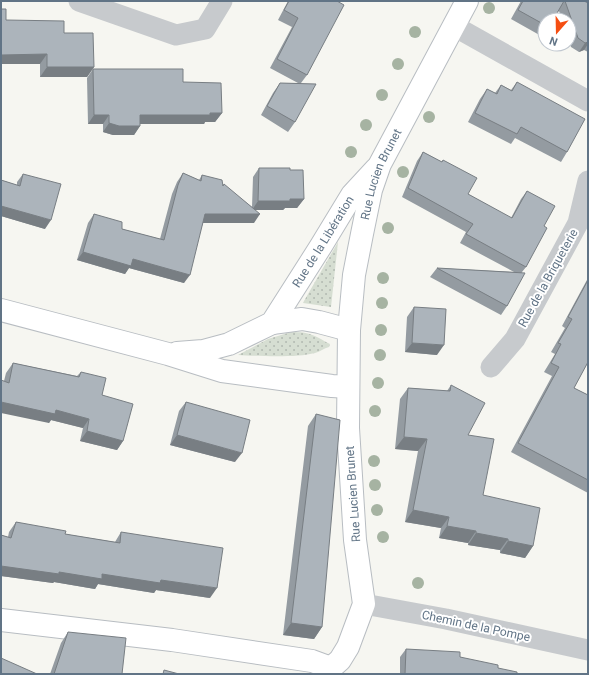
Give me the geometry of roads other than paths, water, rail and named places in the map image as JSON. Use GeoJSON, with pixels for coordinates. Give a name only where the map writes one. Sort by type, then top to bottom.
{"type":"FeatureCollection","features":[{"type":"Feature","properties":{"kind":"street"},"geometry":{"type":"LineString","coordinates":[[79,1],[176,35],[205,29],[222,1]]}},
{"type":"Feature","properties":{"kind":"street","name":"Rue Lucien Brunet"},"geometry":{"type":"LineString","coordinates":[[1,620],[172,640],[312,662],[334,671],[348,647],[364,604],[355,540],[348,428],[349,330],[354,275],[360,241],[371,190],[380,164],[467,1]]}},
{"type":"Feature","properties":{"kind":"street"},"geometry":{"type":"LineString","coordinates":[[454,26],[588,101]]}},
{"type":"Feature","properties":{"kind":"street","name":"Rue de la Libération"},"geometry":{"type":"LineString","coordinates":[[272,323],[322,246],[352,195],[380,164]]}},
{"type":"Feature","properties":{"kind":"street","name":"Rue de la Briqueterie"},"geometry":{"type":"LineString","coordinates":[[491,367],[515,339],[578,222],[588,181]]}},
{"type":"Feature","properties":{"kind":"street"},"geometry":{"type":"LineString","coordinates":[[1,310],[168,354],[222,371],[348,387]]}},
{"type":"Feature","properties":{"kind":"street"},"geometry":{"type":"LineString","coordinates":[[168,354],[203,351],[230,344],[272,323],[302,319],[349,330]]}},
{"type":"Feature","properties":{"kind":"street","name":"Chemin de la Pompe"},"geometry":{"type":"LineString","coordinates":[[364,604],[454,621],[588,650]]}}]}
